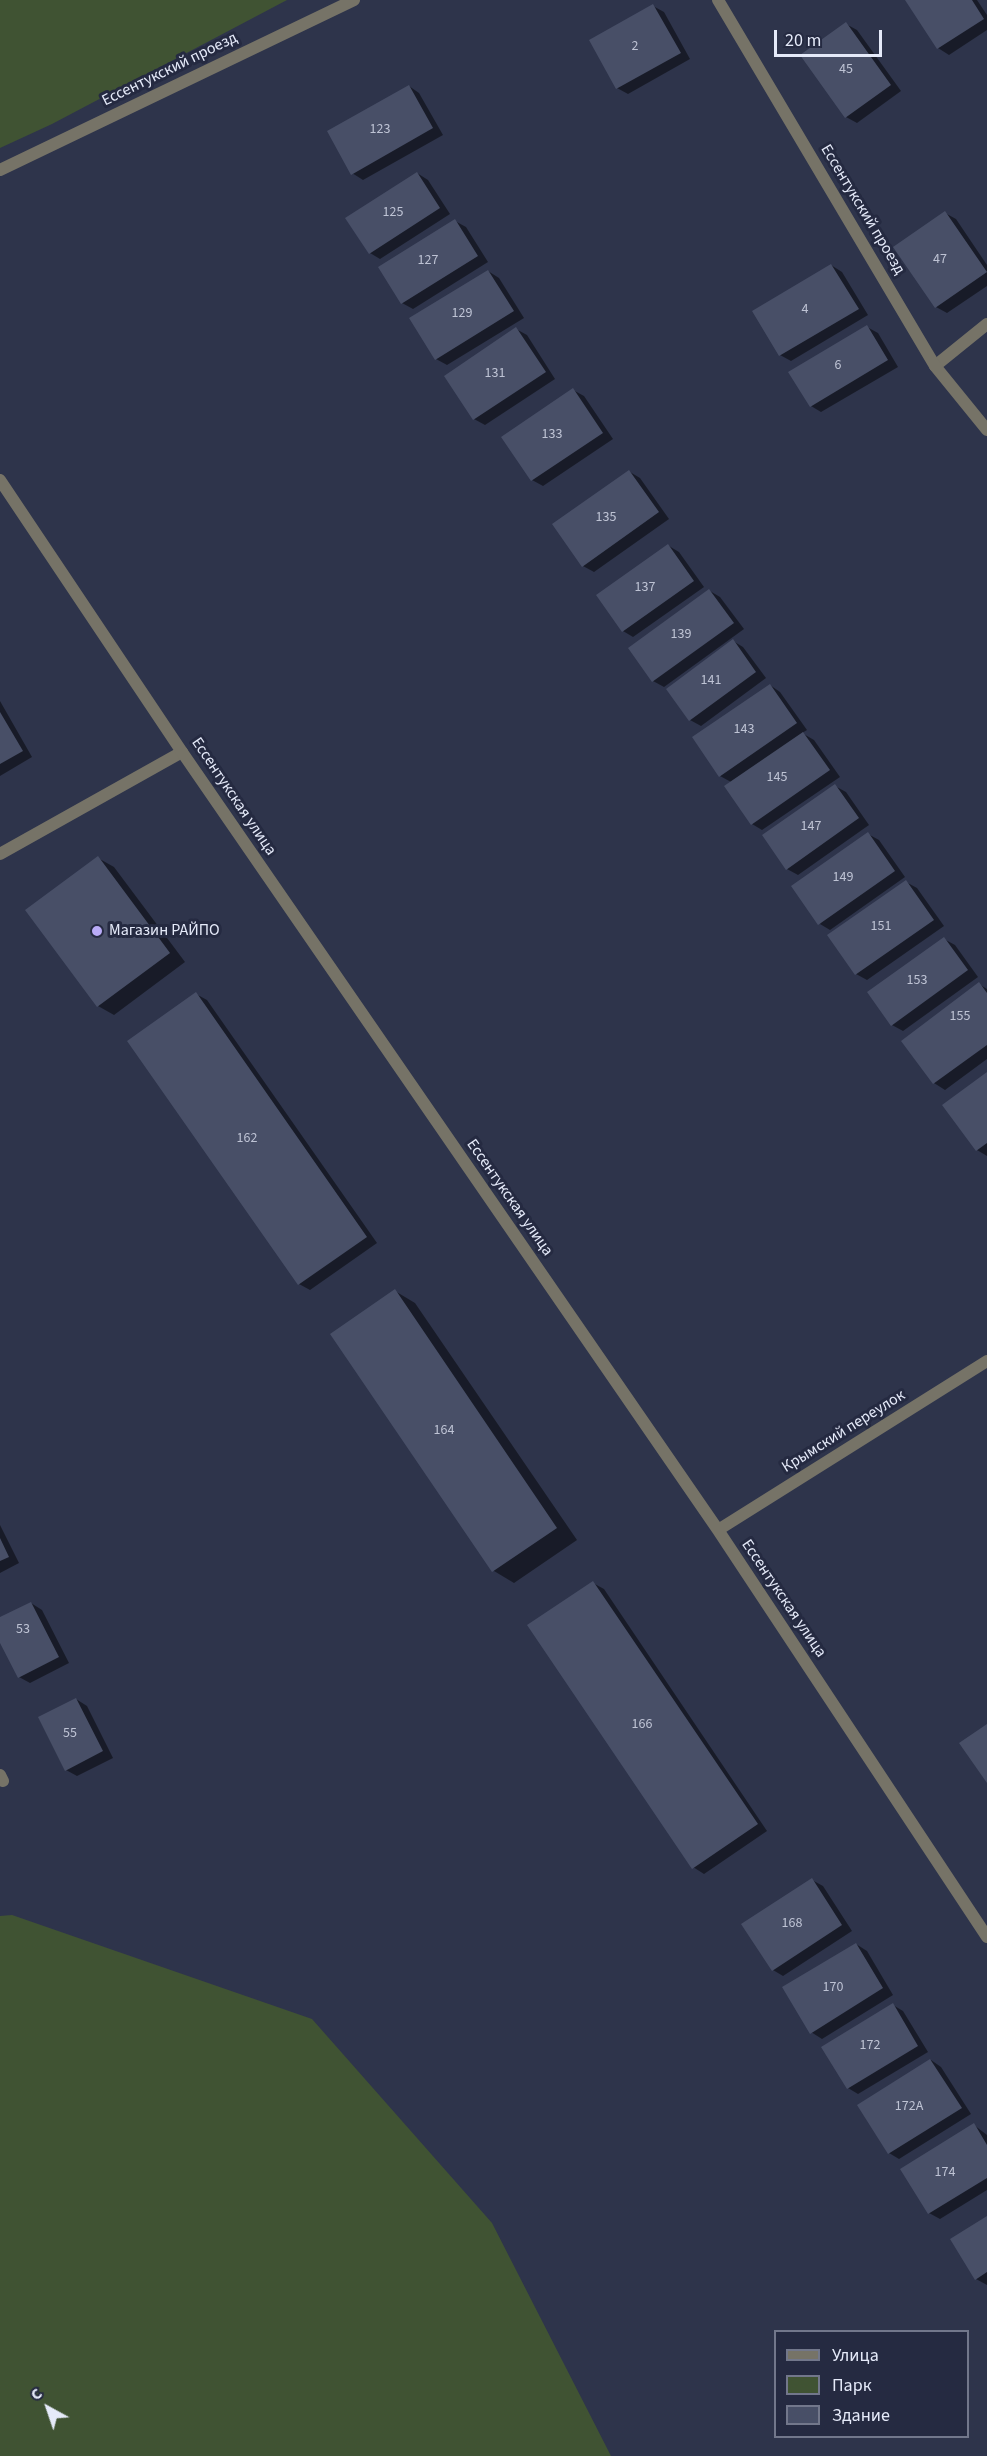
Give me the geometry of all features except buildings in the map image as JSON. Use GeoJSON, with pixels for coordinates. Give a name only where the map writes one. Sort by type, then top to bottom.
{"type":"FeatureCollection","features":[{"type":"Feature","properties":{"kind":"street","name":"Ессентукский проезд"},"geometry":{"type":"LineString","coordinates":[[0,170],[354,0]]}},
{"type":"Feature","properties":{"kind":"street","name":"Ессентукский проезд"},"geometry":{"type":"LineString","coordinates":[[718,0],[935,366],[987,430]]}},
{"type":"Feature","properties":{"kind":"street"},"geometry":{"type":"LineString","coordinates":[[935,366],[987,324]]}},
{"type":"Feature","properties":{"kind":"street","name":"Ессентукская улица"},"geometry":{"type":"LineString","coordinates":[[0,480],[182,752],[718,1530],[987,1937]]}},
{"type":"Feature","properties":{"kind":"street"},"geometry":{"type":"LineString","coordinates":[[0,854],[182,752]]}},
{"type":"Feature","properties":{"kind":"street","name":"Крымский переулок"},"geometry":{"type":"LineString","coordinates":[[718,1530],[987,1361]]}},
{"type":"Feature","properties":{"kind":"green space"},"geometry":{"type":"Polygon","coordinates":[[[0,0],[287,0],[52,124],[0,148],[0,0]]]}},
{"type":"Feature","properties":{"kind":"green space"},"geometry":{"type":"Polygon","coordinates":[[[12,1915],[312,2019],[492,2223],[611,2456],[0,2456],[0,1916],[12,1915]]]}},
{"type":"Feature","properties":{"kind":"place","name":"Магазин РАЙПО"},"geometry":{"type":"Point","coordinates":[97,931]}}]}
